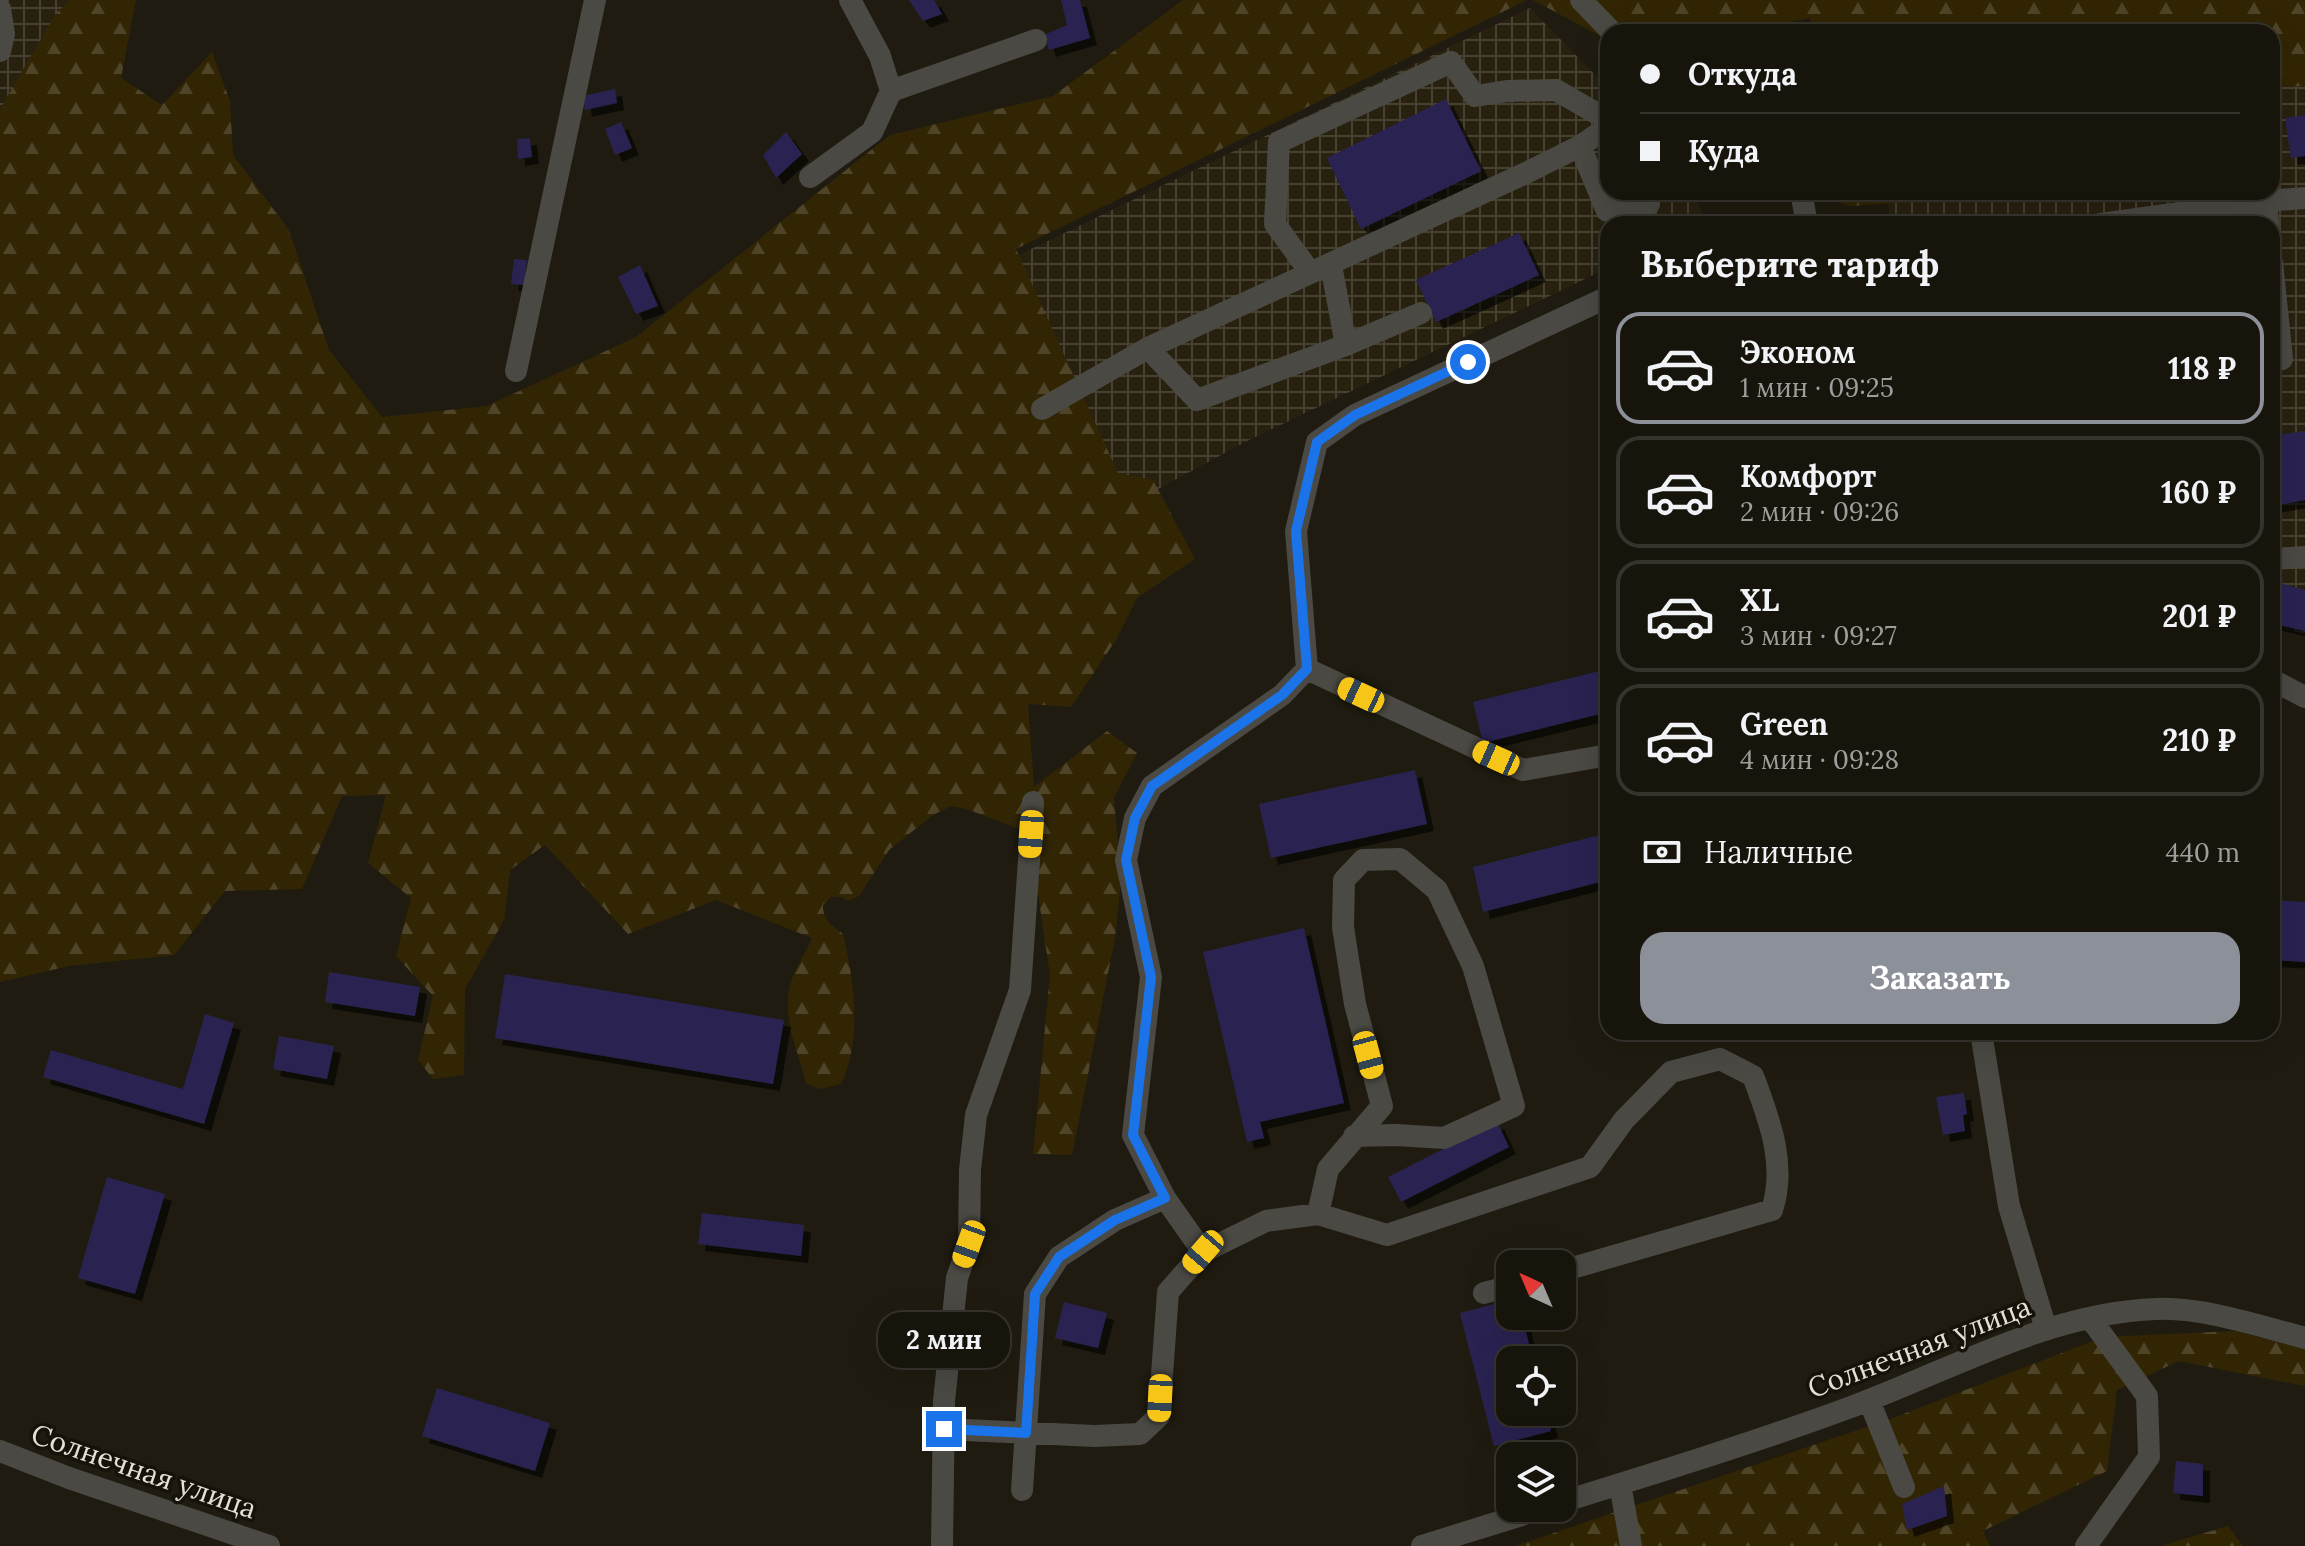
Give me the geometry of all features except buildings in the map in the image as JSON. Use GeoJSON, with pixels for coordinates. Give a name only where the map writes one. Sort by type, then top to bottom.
{"type":"FeatureCollection","features":[{"type":"Feature","properties":{"kind":"street"},"geometry":{"type":"LineString","coordinates":[[516,371],[595,0]]}},
{"type":"Feature","properties":{"kind":"street"},"geometry":{"type":"LineString","coordinates":[[810,177],[872,132],[891,91],[880,56],[850,0]]}},
{"type":"Feature","properties":{"kind":"street"},"geometry":{"type":"LineString","coordinates":[[1581,0],[1604,24]]}},
{"type":"Feature","properties":{"kind":"street"},"geometry":{"type":"LineString","coordinates":[[0,9],[4,34],[0,51]]}},
{"type":"Feature","properties":{"kind":"street"},"geometry":{"type":"LineString","coordinates":[[891,91],[1036,40]]}},
{"type":"Feature","properties":{"kind":"street"},"geometry":{"type":"LineString","coordinates":[[1346,345],[1321,269],[1275,224],[1279,142],[1451,62],[1475,96],[1507,91],[1556,90],[1600,115]]}},
{"type":"Feature","properties":{"kind":"street"},"geometry":{"type":"LineString","coordinates":[[1042,409],[1148,348],[1580,146],[1600,132]]}},
{"type":"Feature","properties":{"kind":"street"},"geometry":{"type":"LineString","coordinates":[[1580,146],[1600,194]]}},
{"type":"Feature","properties":{"kind":"street"},"geometry":{"type":"LineString","coordinates":[[2280,200],[2305,198]]}},
{"type":"Feature","properties":{"kind":"street"},"geometry":{"type":"LineString","coordinates":[[1602,200],[1607,211],[1649,204]]}},
{"type":"Feature","properties":{"kind":"street"},"geometry":{"type":"LineString","coordinates":[[2158,216],[2279,200]]}},
{"type":"Feature","properties":{"kind":"street"},"geometry":{"type":"LineString","coordinates":[[2266,201],[2267,216]]}},
{"type":"Feature","properties":{"kind":"street"},"geometry":{"type":"LineString","coordinates":[[1203,1252],[1165,1198],[1133,1135],[1151,977],[1126,860],[1135,818],[1152,786],[1282,695],[1307,669],[1296,531],[1317,442],[1355,415],[1600,301]]}},
{"type":"Feature","properties":{"kind":"street"},"geometry":{"type":"LineString","coordinates":[[1148,348],[1197,400],[1346,345],[1421,313]]}},
{"type":"Feature","properties":{"kind":"street"},"geometry":{"type":"LineString","coordinates":[[2280,340],[2280,360]]}},
{"type":"Feature","properties":{"kind":"street"},"geometry":{"type":"LineString","coordinates":[[2280,559],[2305,557]]}},
{"type":"Feature","properties":{"kind":"street"},"geometry":{"type":"LineString","coordinates":[[1307,669],[1523,770],[1600,756]]}},
{"type":"Feature","properties":{"kind":"street"},"geometry":{"type":"LineString","coordinates":[[2280,684],[2305,697]]}},
{"type":"Feature","properties":{"kind":"street"},"geometry":{"type":"LineString","coordinates":[[942,1546],[944,1401],[957,1278],[969,1244],[970,1170],[976,1115],[1020,990],[1033,802]]}},
{"type":"Feature","properties":{"kind":"street"},"geometry":{"type":"LineString","coordinates":[[1318,1214],[1328,1169],[1354,1136],[1382,1106],[1355,1004],[1343,927],[1344,880],[1363,860],[1400,859],[1437,890],[1473,966],[1514,1106],[1444,1138],[1354,1136]]}},
{"type":"Feature","properties":{"kind":"street"},"geometry":{"type":"LineString","coordinates":[[1982,1040],[2009,1206],[2046,1329]]}},
{"type":"Feature","properties":{"kind":"street"},"geometry":{"type":"LineString","coordinates":[[944,1429],[1094,1436],[1140,1434],[1159,1416],[1168,1292],[1203,1252],[1266,1221],[1318,1214],[1387,1235],[1590,1167],[1624,1120],[1671,1072],[1720,1059],[1753,1076],[1773,1130],[1779,1188],[1772,1210],[1576,1267]]}},
{"type":"Feature","properties":{"kind":"street"},"geometry":{"type":"LineString","coordinates":[[1022,1490],[1035,1294],[1059,1257],[1115,1220],[1165,1198]]}},
{"type":"Feature","properties":{"kind":"street"},"geometry":{"type":"LineString","coordinates":[[1484,1293],[1496,1290]]}},
{"type":"Feature","properties":{"kind":"street","name":"Солнечная улица"},"geometry":{"type":"LineString","coordinates":[[1576,1498],[1869,1400],[2046,1329],[2111,1313],[2159,1309],[2198,1312],[2305,1338]]}},
{"type":"Feature","properties":{"kind":"street"},"geometry":{"type":"LineString","coordinates":[[2086,1546],[2149,1457],[2147,1396],[2090,1318]]}},
{"type":"Feature","properties":{"kind":"street"},"geometry":{"type":"LineString","coordinates":[[1869,1400],[1904,1487]]}},
{"type":"Feature","properties":{"kind":"street","name":"Солнечная улица"},"geometry":{"type":"LineString","coordinates":[[0,1451],[69,1478],[269,1546]]}},
{"type":"Feature","properties":{"kind":"street"},"geometry":{"type":"LineString","coordinates":[[1620,1484],[1631,1546]]}},
{"type":"Feature","properties":{"kind":"street"},"geometry":{"type":"LineString","coordinates":[[1422,1546],[1499,1522]]}},
{"type":"Feature","properties":{"kind":"shaded area"},"geometry":{"type":"Polygon","coordinates":[[[0,0],[82,0],[0,157],[0,0]]]}},
{"type":"Feature","properties":{"kind":"shaded area"},"geometry":{"type":"Polygon","coordinates":[[[1530,8],[1600,80],[1600,200],[1697,200],[1703,216],[1600,216],[1600,272],[1249,440],[1108,516],[994,267],[1530,8]]]}},
{"type":"Feature","properties":{"kind":"shaded area"},"geometry":{"type":"Polygon","coordinates":[[[2305,64],[2305,634],[2280,627],[2280,216],[1889,216],[1888,202],[2280,200],[2280,71],[2305,64]]]}},
{"type":"Feature","properties":{"kind":"green space"},"geometry":{"type":"Polygon","coordinates":[[[70,0],[136,0],[121,78],[162,105],[212,52],[230,101],[233,155],[289,230],[329,350],[382,417],[487,406],[636,337],[890,135],[1053,96],[1183,0],[1527,0],[1016,249],[1118,473],[1153,480],[1195,559],[1137,598],[1116,640],[1071,707],[1028,704],[1034,787],[1107,731],[1137,753],[1114,798],[1121,880],[1115,938],[1072,1155],[1033,1154],[1050,975],[1029,833],[951,806],[933,815],[889,850],[859,896],[848,901],[831,897],[823,905],[826,918],[843,934],[853,990],[854,1029],[848,1066],[841,1084],[820,1089],[806,1083],[788,1014],[791,983],[812,938],[716,900],[628,934],[545,845],[510,870],[504,920],[465,989],[464,1075],[433,1079],[418,1060],[433,996],[396,956],[411,898],[368,863],[386,795],[342,796],[302,889],[225,891],[174,955],[69,966],[0,982],[0,109],[56,13],[70,0]]]}},
{"type":"Feature","properties":{"kind":"green space"},"geometry":{"type":"Polygon","coordinates":[[[1533,0],[2305,0],[2305,86],[2280,87],[2280,24],[1811,24],[1810,18],[1780,24],[1600,24],[1600,36],[1533,0]]]}},
{"type":"Feature","properties":{"kind":"green space"},"geometry":{"type":"Polygon","coordinates":[[[1832,200],[1944,200],[1849,206],[1832,200]]]}},
{"type":"Feature","properties":{"kind":"green space"},"geometry":{"type":"Polygon","coordinates":[[[2235,1331],[2305,1349],[2305,1386],[2179,1361],[2117,1390],[2107,1471],[1983,1531],[1990,1546],[1515,1546],[1893,1418],[2103,1337],[2235,1331]]]}},
{"type":"Feature","properties":{"kind":"green space"},"geometry":{"type":"Polygon","coordinates":[[[2228,1526],[2243,1546],[2161,1546],[2228,1526]]]}},
{"type":"Feature","properties":{"kind":"route"},"geometry":{"type":"LineString","coordinates":[[944,1429],[1026,1433],[1035,1294],[1059,1257],[1115,1220],[1165,1198],[1133,1135],[1151,977],[1126,860],[1135,818],[1152,786],[1282,695],[1307,669],[1296,531],[1317,442],[1355,415],[1468,362]]}}]}
